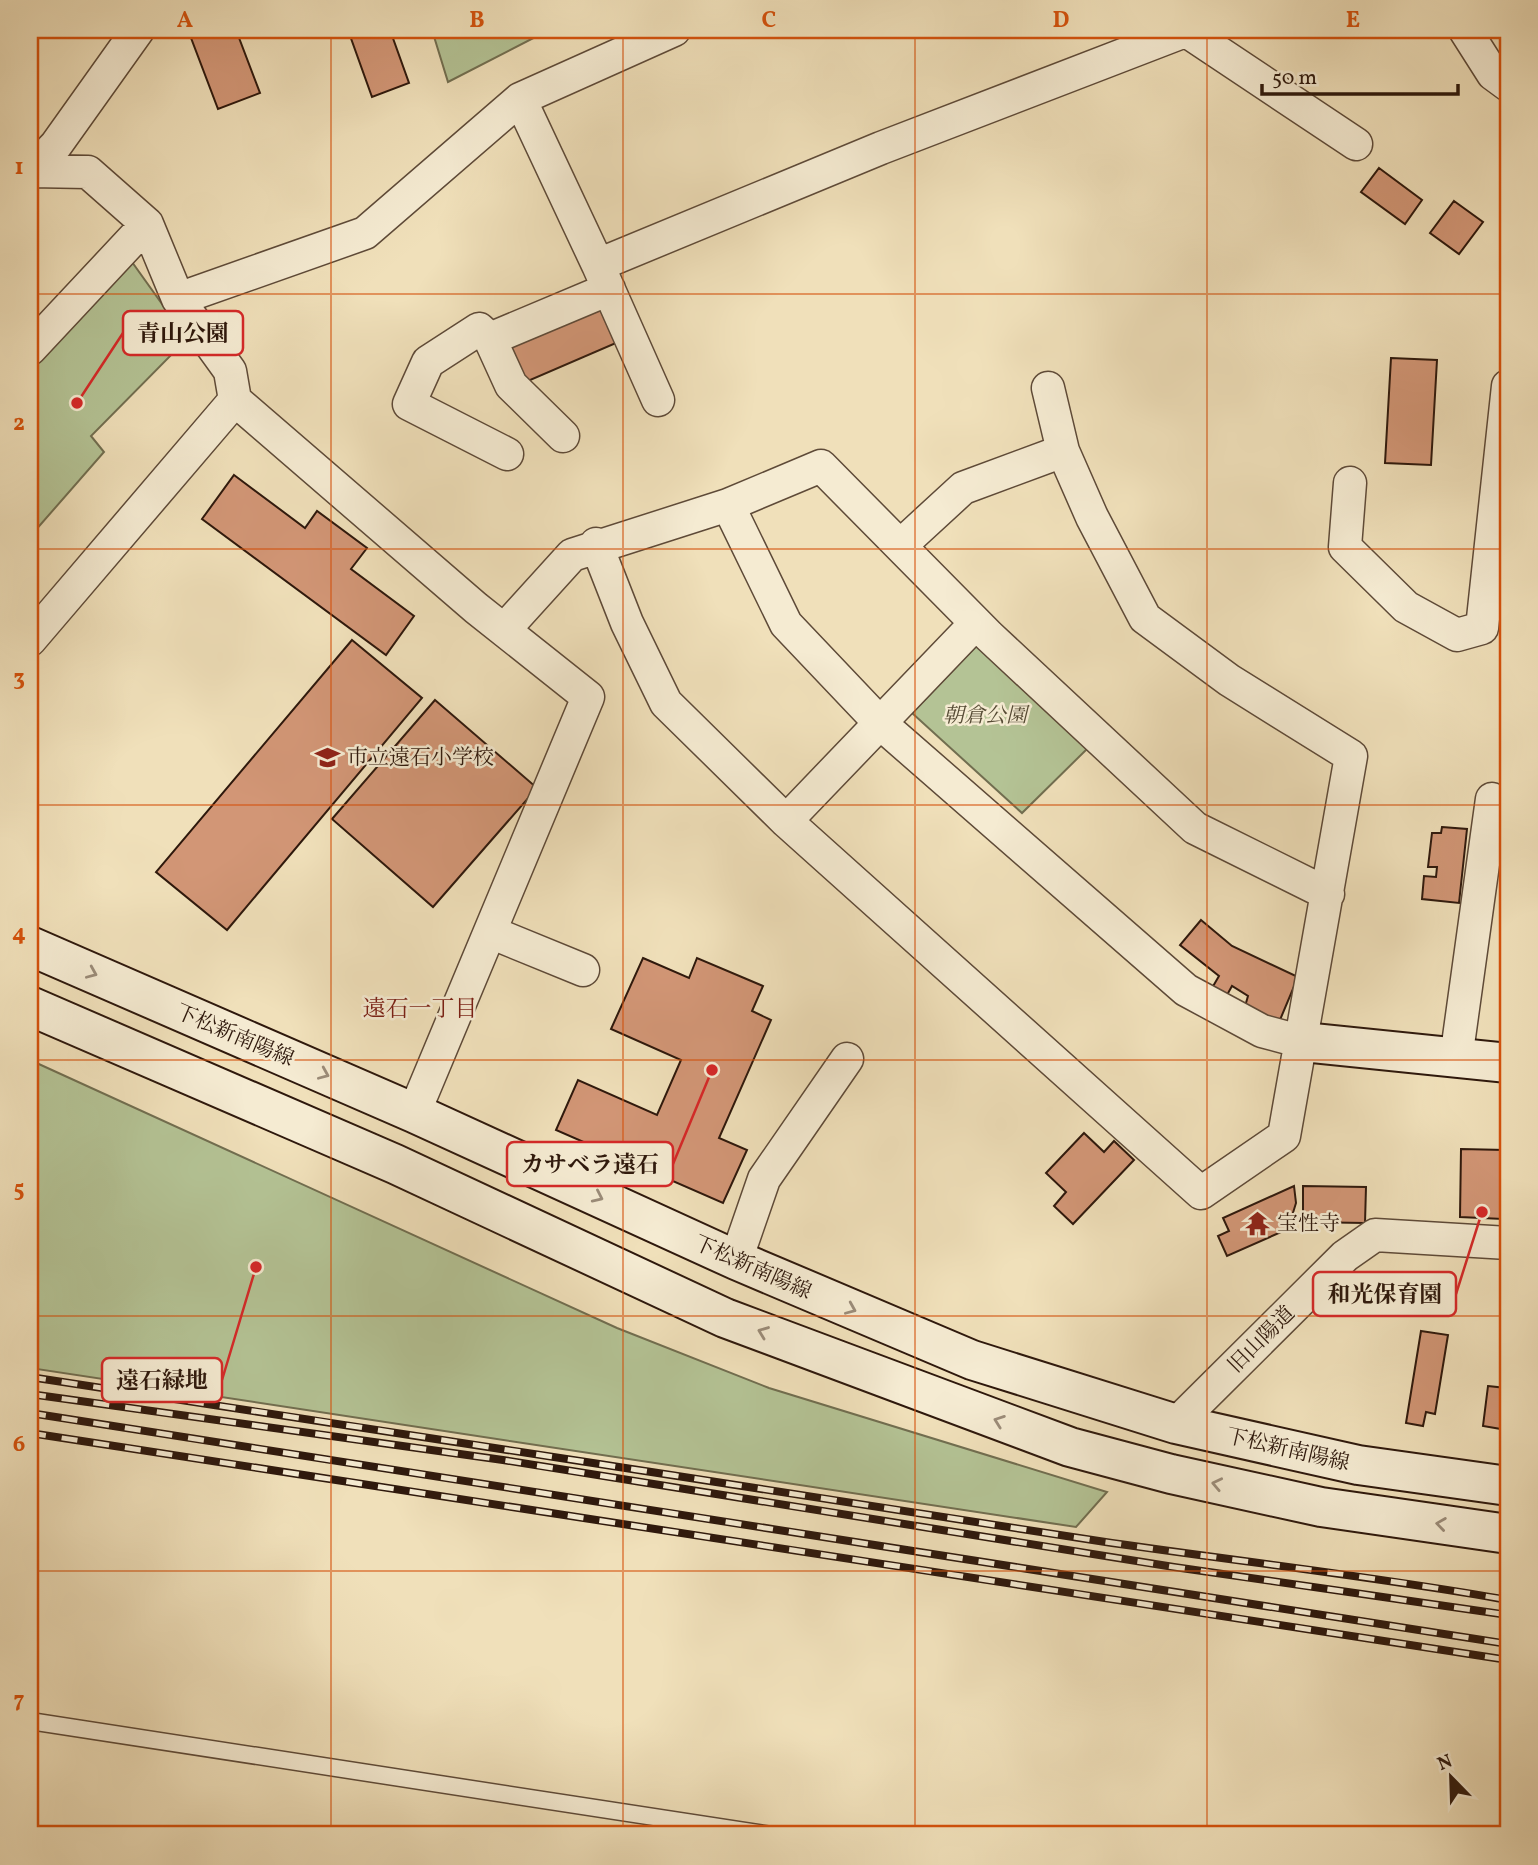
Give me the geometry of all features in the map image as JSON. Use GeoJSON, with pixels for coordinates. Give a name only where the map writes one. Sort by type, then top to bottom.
{"type":"FeatureCollection","features":[{"type":"Feature","properties":{"kind":"main road","name":"下松新南陽線"},"geometry":{"type":"LineString","coordinates":[[30,946],[414,1113],[736,1260],[972,1360],[1176,1424],[1358,1465],[1508,1486]]}},
{"type":"Feature","properties":{"kind":"main road"},"geometry":{"type":"LineString","coordinates":[[30,1006],[395,1164],[725,1318],[1070,1447],[1171,1474],[1321,1507],[1508,1534]]}},
{"type":"Feature","properties":{"kind":"main road"},"geometry":{"type":"LineString","coordinates":[[1303,1042],[1508,1063]]}},
{"type":"Feature","properties":{"kind":"street"},"geometry":{"type":"LineString","coordinates":[[30,171],[56,145],[138,30]]}},
{"type":"Feature","properties":{"kind":"street"},"geometry":{"type":"LineString","coordinates":[[178,299],[365,233],[520,99],[674,30]]}},
{"type":"Feature","properties":{"kind":"street"},"geometry":{"type":"LineString","coordinates":[[1465,30],[1493,74],[1508,85]]}},
{"type":"Feature","properties":{"kind":"street"},"geometry":{"type":"LineString","coordinates":[[490,339],[603,277],[881,148],[1185,31],[1356,144]]}},
{"type":"Feature","properties":{"kind":"street"},"geometry":{"type":"LineString","coordinates":[[520,99],[658,400]]}},
{"type":"Feature","properties":{"kind":"street"},"geometry":{"type":"LineString","coordinates":[[30,171],[88,172],[147,224],[178,299],[230,371],[235,400],[504,630],[588,697],[414,1113]]}},
{"type":"Feature","properties":{"kind":"street"},"geometry":{"type":"LineString","coordinates":[[30,349],[147,224]]}},
{"type":"Feature","properties":{"kind":"street"},"geometry":{"type":"LineString","coordinates":[[507,454],[409,404],[428,362],[479,329],[490,339],[511,385],[563,436]]}},
{"type":"Feature","properties":{"kind":"street"},"geometry":{"type":"LineString","coordinates":[[1350,483],[1345,547],[1406,607],[1457,635],[1482,628],[1502,508],[1508,386]]}},
{"type":"Feature","properties":{"kind":"street"},"geometry":{"type":"LineString","coordinates":[[597,545],[627,624],[666,702],[786,821],[1201,1192],[1284,1136],[1303,1042],[1351,755],[1229,680],[1145,618],[1092,517],[1063,451],[1048,388]]}},
{"type":"Feature","properties":{"kind":"street"},"geometry":{"type":"LineString","coordinates":[[30,640],[235,400]]}},
{"type":"Feature","properties":{"kind":"street"},"geometry":{"type":"LineString","coordinates":[[901,546],[963,488],[1063,451]]}},
{"type":"Feature","properties":{"kind":"street"},"geometry":{"type":"LineString","coordinates":[[504,630],[572,555],[728,505],[821,466],[976,623],[1195,828],[1328,894]]}},
{"type":"Feature","properties":{"kind":"street"},"geometry":{"type":"LineString","coordinates":[[728,505],[786,624],[880,723],[1186,990],[1262,1031],[1303,1042]]}},
{"type":"Feature","properties":{"kind":"street"},"geometry":{"type":"LineString","coordinates":[[786,821],[976,623]]}},
{"type":"Feature","properties":{"kind":"street"},"geometry":{"type":"LineString","coordinates":[[1456,1059],[1492,799]]}},
{"type":"Feature","properties":{"kind":"street"},"geometry":{"type":"LineString","coordinates":[[490,932],[583,970]]}},
{"type":"Feature","properties":{"kind":"street"},"geometry":{"type":"LineString","coordinates":[[736,1260],[764,1179],[846,1059]]}},
{"type":"Feature","properties":{"kind":"street","name":"旧山陽道"},"geometry":{"type":"LineString","coordinates":[[1176,1424],[1345,1256],[1374,1235],[1508,1243]]}},
{"type":"Feature","properties":{"kind":"lane"},"geometry":{"type":"LineString","coordinates":[[30,1721],[771,1835]]}},
{"type":"Feature","properties":{"kind":"green space"},"geometry":{"type":"Polygon","coordinates":[[[432,30],[549,30],[448,82],[432,30]]]}},
{"type":"Feature","properties":{"kind":"green space"},"geometry":{"type":"Polygon","coordinates":[[[132,262],[187,339],[91,436],[104,452],[34,532],[30,528],[30,370],[132,262]]]}},
{"type":"Feature","properties":{"kind":"green space","name":"朝倉公園"},"geometry":{"type":"Polygon","coordinates":[[[979,643],[1088,748],[1022,813],[912,713],[979,643]]]}},
{"type":"Feature","properties":{"kind":"green space"},"geometry":{"type":"Polygon","coordinates":[[[30,1060],[617,1328],[769,1388],[1107,1492],[1076,1527],[30,1368],[30,1060]]]}},
{"type":"Feature","properties":{"kind":"building"},"geometry":{"type":"Polygon","coordinates":[[[188,30],[236,30],[260,93],[218,109],[188,30]]]}},
{"type":"Feature","properties":{"kind":"building"},"geometry":{"type":"Polygon","coordinates":[[[348,30],[390,30],[409,83],[372,97],[348,30]]]}},
{"type":"Feature","properties":{"kind":"building"},"geometry":{"type":"Polygon","coordinates":[[[1379,168],[1422,200],[1405,224],[1361,192],[1379,168]]]}},
{"type":"Feature","properties":{"kind":"building"},"geometry":{"type":"Polygon","coordinates":[[[1454,201],[1483,222],[1459,254],[1430,233],[1454,201]]]}},
{"type":"Feature","properties":{"kind":"building"},"geometry":{"type":"Polygon","coordinates":[[[600,305],[616,343],[521,384],[504,346],[600,305]]]}},
{"type":"Feature","properties":{"kind":"building"},"geometry":{"type":"Polygon","coordinates":[[[1391,358],[1437,360],[1431,465],[1385,463],[1391,358]]]}},
{"type":"Feature","properties":{"kind":"building"},"geometry":{"type":"Polygon","coordinates":[[[234,475],[305,528],[317,511],[367,548],[351,569],[414,616],[386,655],[202,519],[234,475]]]}},
{"type":"Feature","properties":{"kind":"building"},"geometry":{"type":"Polygon","coordinates":[[[352,640],[422,698],[227,930],[156,872],[352,640]]]}},
{"type":"Feature","properties":{"kind":"building"},"geometry":{"type":"Polygon","coordinates":[[[435,700],[537,788],[433,907],[332,819],[435,700]]]}},
{"type":"Feature","properties":{"kind":"building"},"geometry":{"type":"Polygon","coordinates":[[[1442,827],[1467,829],[1459,903],[1422,899],[1424,876],[1436,877],[1437,867],[1428,867],[1432,833],[1441,833],[1442,827]]]}},
{"type":"Feature","properties":{"kind":"building"},"geometry":{"type":"Polygon","coordinates":[[[1201,920],[1232,946],[1298,977],[1277,1027],[1244,1010],[1248,996],[1232,986],[1227,995],[1212,988],[1219,976],[1180,945],[1201,920]]]}},
{"type":"Feature","properties":{"kind":"building"},"geometry":{"type":"Polygon","coordinates":[[[643,958],[689,978],[697,958],[763,986],[752,1011],[771,1020],[719,1138],[747,1150],[723,1203],[556,1130],[578,1080],[657,1115],[681,1060],[611,1029],[643,958]]]}},
{"type":"Feature","properties":{"kind":"building"},"geometry":{"type":"Polygon","coordinates":[[[1084,1133],[1104,1152],[1114,1141],[1134,1160],[1073,1224],[1054,1206],[1066,1192],[1046,1173],[1084,1133]]]}},
{"type":"Feature","properties":{"kind":"building"},"geometry":{"type":"Polygon","coordinates":[[[1461,1149],[1505,1150],[1503,1219],[1460,1217],[1461,1149]]]}},
{"type":"Feature","properties":{"kind":"building","name":"宝性寺"},"geometry":{"type":"Polygon","coordinates":[[[1294,1186],[1296,1203],[1288,1229],[1227,1256],[1218,1236],[1229,1231],[1223,1218],[1294,1186]]]}},
{"type":"Feature","properties":{"kind":"building"},"geometry":{"type":"Polygon","coordinates":[[[1303,1186],[1366,1187],[1365,1223],[1303,1222],[1303,1186]]]}},
{"type":"Feature","properties":{"kind":"building"},"geometry":{"type":"Polygon","coordinates":[[[1421,1331],[1448,1335],[1435,1414],[1426,1412],[1423,1426],[1406,1423],[1421,1331]]]}},
{"type":"Feature","properties":{"kind":"building"},"geometry":{"type":"Polygon","coordinates":[[[1488,1386],[1506,1388],[1501,1429],[1483,1426],[1488,1386]]]}},
{"type":"Feature","properties":{"kind":"railway"},"geometry":{"type":"LineString","coordinates":[[30,1377],[1099,1541],[1508,1600]]}},
{"type":"Feature","properties":{"kind":"railway"},"geometry":{"type":"LineString","coordinates":[[30,1394],[503,1460],[1174,1567],[1508,1615]]}},
{"type":"Feature","properties":{"kind":"railway"},"geometry":{"type":"LineString","coordinates":[[30,1413],[1508,1644]]}},
{"type":"Feature","properties":{"kind":"railway"},"geometry":{"type":"LineString","coordinates":[[30,1433],[1508,1660]]}},
{"type":"Feature","properties":{"kind":"place","name":"青山公園"},"geometry":{"type":"Point","coordinates":[77,403]}},
{"type":"Feature","properties":{"kind":"place","name":"市立遠石小学校"},"geometry":{"type":"Point","coordinates":[327,757]}},
{"type":"Feature","properties":{"kind":"place","name":"カサベラ遠石"},"geometry":{"type":"Point","coordinates":[712,1070]}},
{"type":"Feature","properties":{"kind":"place","name":"和光保育園"},"geometry":{"type":"Point","coordinates":[1482,1212]}},
{"type":"Feature","properties":{"kind":"place","name":"宝性寺"},"geometry":{"type":"Point","coordinates":[1257,1223]}},
{"type":"Feature","properties":{"kind":"place","name":"遠石緑地"},"geometry":{"type":"Point","coordinates":[256,1267]}},
{"type":"Feature","properties":{"kind":"district","name":"遠石一丁目"},"geometry":{"type":"Point","coordinates":[420,1008]}}]}
